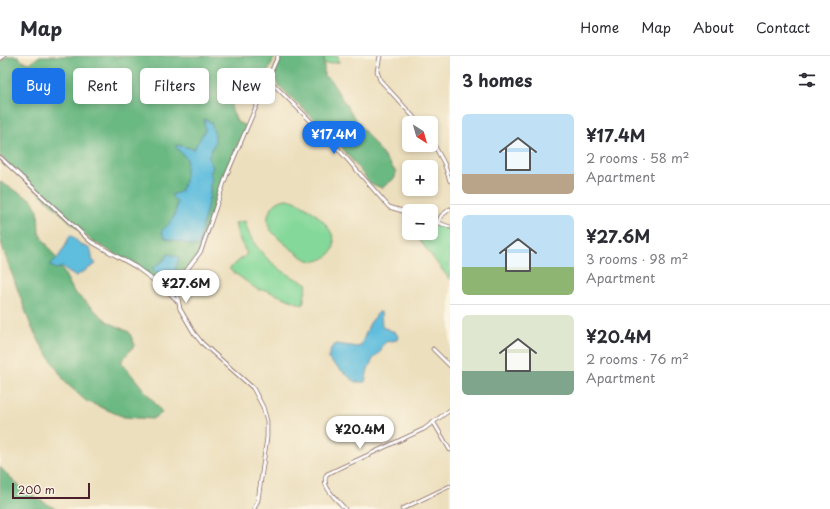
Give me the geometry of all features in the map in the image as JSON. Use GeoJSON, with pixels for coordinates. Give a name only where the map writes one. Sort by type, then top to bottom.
{"type":"FeatureCollection","features":[{"type":"Feature","properties":{"kind":"street"},"geometry":{"type":"LineString","coordinates":[[273,68],[278,56]]}},
{"type":"Feature","properties":{"kind":"street"},"geometry":{"type":"LineString","coordinates":[[380,56],[377,71],[380,80],[413,116]]}},
{"type":"Feature","properties":{"kind":"street"},"geometry":{"type":"LineString","coordinates":[[275,86],[333,142],[389,207],[402,211]]}},
{"type":"Feature","properties":{"kind":"street"},"geometry":{"type":"LineString","coordinates":[[177,301],[178,287],[183,275],[201,251],[218,196],[257,104]]}},
{"type":"Feature","properties":{"kind":"street"},"geometry":{"type":"LineString","coordinates":[[438,152],[444,163],[450,181]]}},
{"type":"Feature","properties":{"kind":"street"},"geometry":{"type":"LineString","coordinates":[[0,157],[81,234],[90,241],[136,267],[166,289],[177,301],[187,323],[198,338],[253,388],[264,407],[267,421],[267,437],[258,500],[254,509]]}},
{"type":"Feature","properties":{"kind":"street"},"geometry":{"type":"LineString","coordinates":[[450,209],[441,216],[438,223],[450,227]]}},
{"type":"Feature","properties":{"kind":"street"},"geometry":{"type":"LineString","coordinates":[[166,289],[172,290],[178,287]]}},
{"type":"Feature","properties":{"kind":"street"},"geometry":{"type":"LineString","coordinates":[[433,349],[450,366]]}},
{"type":"Feature","properties":{"kind":"street"},"geometry":{"type":"LineString","coordinates":[[345,509],[325,486],[324,481],[327,474],[434,423],[450,410]]}},
{"type":"Feature","properties":{"kind":"street"},"geometry":{"type":"LineString","coordinates":[[434,423],[450,450]]}},
{"type":"Feature","properties":{"kind":"street"},"geometry":{"type":"LineString","coordinates":[[402,509],[450,486]]}},
{"type":"Feature","properties":{"kind":"green space"},"geometry":{"type":"Polygon","coordinates":[[[7,56],[18,56],[22,61],[30,63],[40,56],[275,56],[270,68],[217,68],[217,104],[232,104],[231,107],[237,122],[246,126],[216,196],[201,249],[197,257],[182,273],[175,287],[166,288],[137,267],[91,240],[0,156],[0,62],[7,56]]]}},
{"type":"Feature","properties":{"kind":"green space"},"geometry":{"type":"Polygon","coordinates":[[[280,56],[324,56],[324,77],[329,78],[353,116],[396,172],[395,178],[382,188],[371,184],[335,139],[277,84],[275,79],[275,69],[280,56]]]}},
{"type":"Feature","properties":{"kind":"green space"},"geometry":{"type":"Polygon","coordinates":[[[324,56],[338,56],[339,62],[324,64],[324,56]]]}},
{"type":"Feature","properties":{"kind":"green space"},"geometry":{"type":"Polygon","coordinates":[[[0,182],[32,200],[38,211],[39,233],[58,261],[74,292],[108,322],[129,332],[135,345],[122,360],[122,363],[162,413],[152,419],[124,417],[86,401],[66,383],[40,343],[31,326],[5,255],[0,238],[0,182]]]}},
{"type":"Feature","properties":{"kind":"green space"},"geometry":{"type":"Polygon","coordinates":[[[286,199],[294,201],[315,213],[331,232],[334,242],[332,251],[323,259],[310,261],[304,258],[282,241],[270,229],[268,219],[270,210],[281,200],[286,199]]]}},
{"type":"Feature","properties":{"kind":"green space"},"geometry":{"type":"Polygon","coordinates":[[[245,221],[253,241],[268,259],[287,274],[307,283],[303,305],[265,290],[258,290],[229,269],[247,254],[238,236],[235,223],[245,221]]]}},
{"type":"Feature","properties":{"kind":"green space"},"geometry":{"type":"Polygon","coordinates":[[[438,225],[450,229],[450,280],[419,240],[438,240],[438,225]]]}},
{"type":"Feature","properties":{"kind":"green space"},"geometry":{"type":"Polygon","coordinates":[[[0,467],[26,491],[39,500],[57,509],[0,509],[0,467]]]}},
{"type":"Feature","properties":{"kind":"water"},"geometry":{"type":"Polygon","coordinates":[[[204,119],[211,122],[215,135],[215,142],[209,156],[210,163],[213,167],[210,174],[212,178],[210,194],[198,247],[165,238],[161,231],[171,222],[176,211],[177,202],[171,195],[180,192],[185,181],[187,159],[176,147],[177,145],[194,149],[205,130],[204,119]]]}},
{"type":"Feature","properties":{"kind":"water"},"geometry":{"type":"Polygon","coordinates":[[[70,235],[79,243],[90,249],[92,259],[96,264],[76,276],[71,274],[63,267],[56,269],[50,265],[61,253],[70,235]]]}},
{"type":"Feature","properties":{"kind":"water"},"geometry":{"type":"Polygon","coordinates":[[[168,254],[179,257],[172,281],[170,283],[152,269],[164,260],[168,254]]]}},
{"type":"Feature","properties":{"kind":"water"},"geometry":{"type":"Polygon","coordinates":[[[379,312],[381,312],[382,327],[395,332],[398,336],[397,340],[386,342],[382,346],[381,351],[373,359],[368,369],[365,382],[355,382],[328,359],[331,348],[336,344],[358,347],[361,345],[370,323],[379,312]]]}}]}
